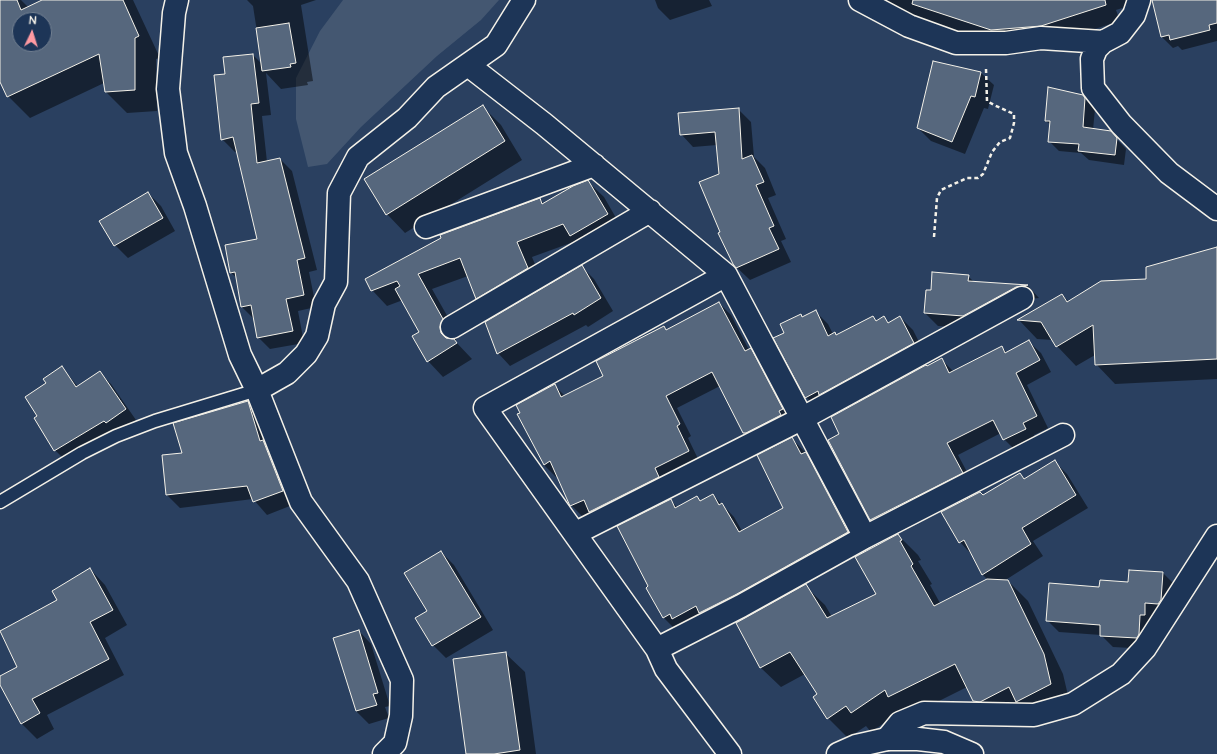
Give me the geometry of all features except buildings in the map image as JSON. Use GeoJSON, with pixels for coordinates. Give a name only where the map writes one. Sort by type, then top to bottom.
{"type":"FeatureCollection","features":[{"type":"Feature","properties":{"kind":"street"},"geometry":{"type":"LineString","coordinates":[[177,0],[174,14],[168,89],[176,154],[195,206],[240,355],[257,390],[301,502],[358,582],[402,680],[401,716],[395,742],[384,754]]}},
{"type":"Feature","properties":{"kind":"street"},"geometry":{"type":"LineString","coordinates":[[257,390],[287,373],[306,354],[317,336],[324,304],[336,282],[339,193],[358,157],[407,118],[436,87],[496,45],[524,0]]}},
{"type":"Feature","properties":{"kind":"street"},"geometry":{"type":"LineString","coordinates":[[860,0],[909,26],[956,42],[988,44],[1041,38],[1103,42]]}},
{"type":"Feature","properties":{"kind":"street"},"geometry":{"type":"LineString","coordinates":[[1139,0],[1134,15],[1120,33],[1103,42],[1096,50],[1092,60],[1093,88],[1120,124],[1168,172],[1217,209]]}},
{"type":"Feature","properties":{"kind":"street"},"geometry":{"type":"LineString","coordinates":[[468,65],[594,165],[726,275],[865,537]]}},
{"type":"Feature","properties":{"kind":"street"},"geometry":{"type":"LineString","coordinates":[[426,227],[594,165]]}},
{"type":"Feature","properties":{"kind":"street"},"geometry":{"type":"LineString","coordinates":[[452,328],[650,211]]}},
{"type":"Feature","properties":{"kind":"street"},"geometry":{"type":"LineString","coordinates":[[726,275],[485,408],[576,533],[657,649],[666,669],[730,754]]}},
{"type":"Feature","properties":{"kind":"street"},"geometry":{"type":"LineString","coordinates":[[576,533],[803,418],[1022,298]]}},
{"type":"Feature","properties":{"kind":"street"},"geometry":{"type":"LineString","coordinates":[[657,649],[741,606],[865,537],[1063,435]]}},
{"type":"Feature","properties":{"kind":"street"},"geometry":{"type":"LineString","coordinates":[[887,739],[900,723],[924,713],[1034,715],[1073,704],[1109,682],[1121,674],[1145,648],[1217,536]]}},
{"type":"Feature","properties":{"kind":"street"},"geometry":{"type":"LineString","coordinates":[[838,754],[856,746],[887,739],[918,738],[944,742],[972,754]]}},
{"type":"Feature","properties":{"kind":"lane"},"geometry":{"type":"LineString","coordinates":[[0,502],[82,453],[116,436],[155,421],[257,390]]}},
{"type":"Feature","properties":{"kind":"path"},"geometry":{"type":"LineString","coordinates":[[934,237],[937,198],[941,190],[967,178],[978,178],[983,174],[992,152],[1000,142],[1010,138],[1014,123],[1014,114],[988,101],[988,76],[986,67],[988,44]]}},
{"type":"Feature","properties":{"kind":"shaded area"},"geometry":{"type":"Polygon","coordinates":[[[343,0],[499,0],[481,20],[437,56],[361,127],[327,164],[308,167],[296,119],[296,78],[320,31],[343,0]]]}}]}
